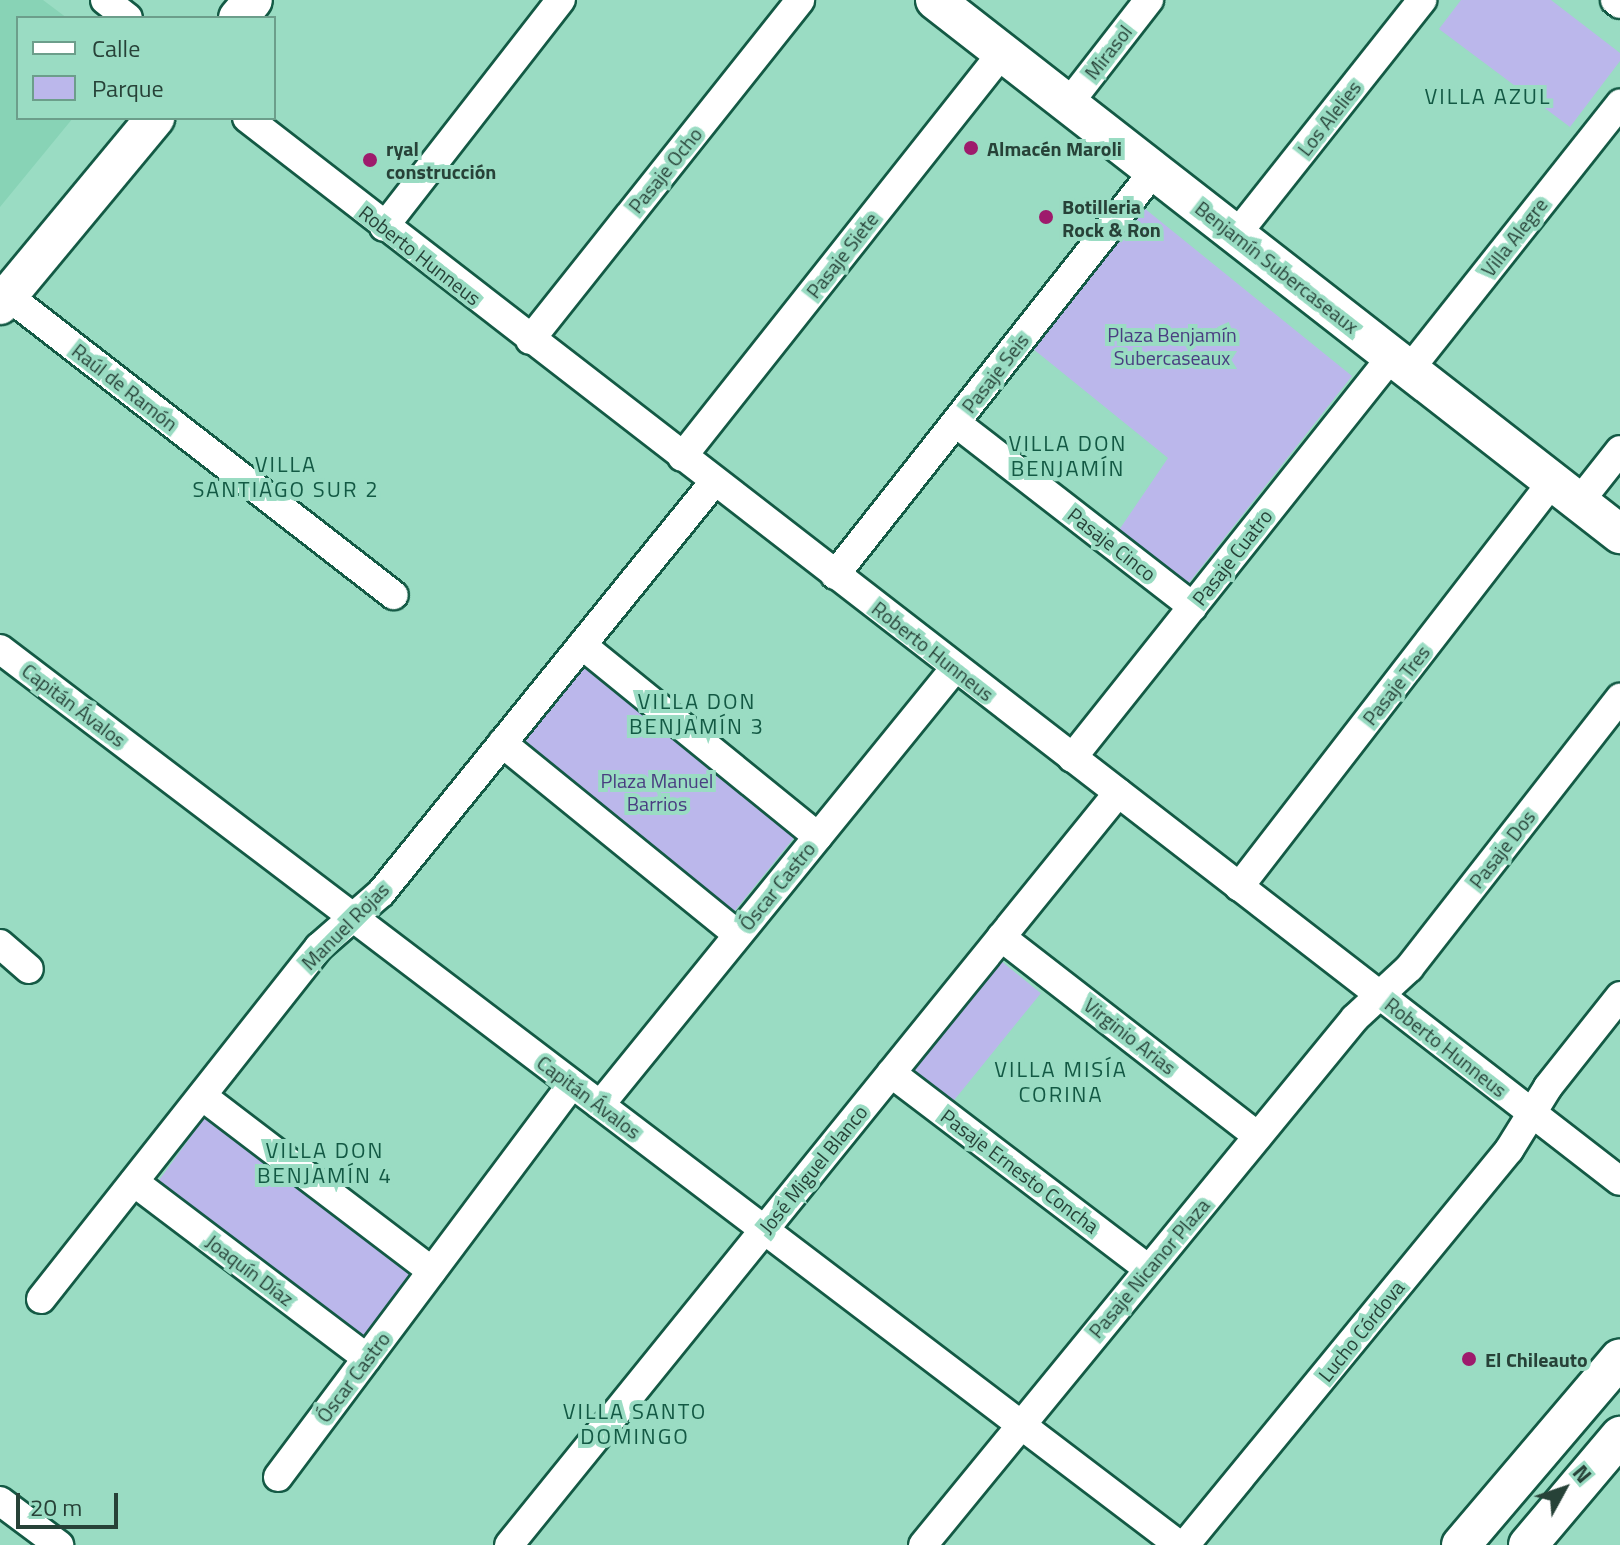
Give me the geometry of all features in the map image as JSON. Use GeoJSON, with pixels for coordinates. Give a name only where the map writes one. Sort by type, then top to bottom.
{"type":"FeatureCollection","features":[{"type":"Feature","properties":{"kind":"street"},"geometry":{"type":"LineString","coordinates":[[105,0],[125,16]]}},
{"type":"Feature","properties":{"kind":"street"},"geometry":{"type":"LineString","coordinates":[[240,16],[253,0]]}},
{"type":"Feature","properties":{"kind":"street"},"geometry":{"type":"LineString","coordinates":[[384,227],[561,0]]}},
{"type":"Feature","properties":{"kind":"street","name":"Pasaje Ocho"},"geometry":{"type":"LineString","coordinates":[[530,340],[800,0]]}},
{"type":"Feature","properties":{"kind":"street","name":"Benjamín Subercaseaux"},"geometry":{"type":"LineString","coordinates":[[935,0],[1620,534]]}},
{"type":"Feature","properties":{"kind":"street","name":"Mirasol"},"geometry":{"type":"LineString","coordinates":[[1068,104],[1149,0]]}},
{"type":"Feature","properties":{"kind":"street","name":"Los Alelies"},"geometry":{"type":"LineString","coordinates":[[1236,235],[1422,0]]}},
{"type":"Feature","properties":{"kind":"street"},"geometry":{"type":"LineString","coordinates":[[1615,0],[1620,4]]}},
{"type":"Feature","properties":{"kind":"street","name":"Pasaje Siete"},"geometry":{"type":"LineString","coordinates":[[682,457],[1002,53]]}},
{"type":"Feature","properties":{"kind":"street","name":"Villa Alegre"},"geometry":{"type":"LineString","coordinates":[[1400,363],[1620,104]]}},
{"type":"Feature","properties":{"kind":"street"},"geometry":{"type":"LineString","coordinates":[[4,300],[153,120]]}},
{"type":"Feature","properties":{"kind":"street","name":"Roberto Hunneus"},"geometry":{"type":"LineString","coordinates":[[250,120],[1620,1181]]}},
{"type":"Feature","properties":{"kind":"street","name":"Pasaje Seis"},"geometry":{"type":"LineString","coordinates":[[835,575],[1154,171]]}},
{"type":"Feature","properties":{"kind":"street","name":"Raúl de Ramón"},"geometry":{"type":"LineString","coordinates":[[4,300],[394,595]]}},
{"type":"Feature","properties":{"kind":"street","name":"Pasaje Cuatro"},"geometry":{"type":"LineString","coordinates":[[1072,758],[1193,607],[1400,363]]}},
{"type":"Feature","properties":{"kind":"street","name":"Pasaje Cinco"},"geometry":{"type":"LineString","coordinates":[[956,423],[1193,607]]}},
{"type":"Feature","properties":{"kind":"street","name":"Pasaje Tres"},"geometry":{"type":"LineString","coordinates":[[1239,887],[1566,492],[1620,450]]}},
{"type":"Feature","properties":{"kind":"street","name":"Manuel Rojas"},"geometry":{"type":"LineString","coordinates":[[41,1299],[202,1096],[351,916],[381,893],[714,482]]}},
{"type":"Feature","properties":{"kind":"street"},"geometry":{"type":"LineString","coordinates":[[582,645],[818,837]]}},
{"type":"Feature","properties":{"kind":"street","name":"Capitán Ávalos"},"geometry":{"type":"LineString","coordinates":[[0,649],[1182,1545]]}},
{"type":"Feature","properties":{"kind":"street","name":"Óscar Castro"},"geometry":{"type":"LineString","coordinates":[[600,1105],[955,668]]}},
{"type":"Feature","properties":{"kind":"street","name":"Pasaje Dos"},"geometry":{"type":"LineString","coordinates":[[1380,996],[1620,698]]}},
{"type":"Feature","properties":{"kind":"street"},"geometry":{"type":"LineString","coordinates":[[502,743],[738,935]]}},
{"type":"Feature","properties":{"kind":"street","name":"José Miguel Blanco"},"geometry":{"type":"LineString","coordinates":[[509,1545],[1118,793]]}},
{"type":"Feature","properties":{"kind":"street","name":"Virginio Arias"},"geometry":{"type":"LineString","coordinates":[[1001,937],[1258,1136]]}},
{"type":"Feature","properties":{"kind":"street"},"geometry":{"type":"LineString","coordinates":[[0,944],[29,969]]}},
{"type":"Feature","properties":{"kind":"street","name":"Pasaje Nicanor Plaza"},"geometry":{"type":"LineString","coordinates":[[923,1545],[1258,1136],[1380,996]]}},
{"type":"Feature","properties":{"kind":"street","name":"Lucho Córdova"},"geometry":{"type":"LineString","coordinates":[[1182,1545],[1534,1115],[1548,1087],[1620,996]]}},
{"type":"Feature","properties":{"kind":"street","name":"Pasaje Ernesto Concha"},"geometry":{"type":"LineString","coordinates":[[891,1073],[1148,1269]]}},
{"type":"Feature","properties":{"kind":"street","name":"Óscar Castro"},"geometry":{"type":"LineString","coordinates":[[278,1477],[572,1084]]}},
{"type":"Feature","properties":{"kind":"street"},"geometry":{"type":"LineString","coordinates":[[202,1096],[432,1271]]}},
{"type":"Feature","properties":{"kind":"street","name":"Joaquín Díaz"},"geometry":{"type":"LineString","coordinates":[[134,1182],[367,1358]]}},
{"type":"Feature","properties":{"kind":"street"},"geometry":{"type":"LineString","coordinates":[[1461,1545],[1620,1358]]}},
{"type":"Feature","properties":{"kind":"street"},"geometry":{"type":"LineString","coordinates":[[1528,1545],[1620,1436]]}},
{"type":"Feature","properties":{"kind":"street"},"geometry":{"type":"LineString","coordinates":[[0,1501],[59,1545]]}},
{"type":"Feature","properties":{"kind":"shaded area"},"geometry":{"type":"Polygon","coordinates":[[[0,0],[43,0],[64,16],[16,16],[16,120],[71,120],[0,207],[0,0]]]}},
{"type":"Feature","properties":{"kind":"green space"},"geometry":{"type":"Polygon","coordinates":[[[1461,0],[1551,0],[1620,53],[1620,61],[1570,127],[1439,29],[1461,0]]]}},
{"type":"Feature","properties":{"kind":"green space","name":"Plaza Benjamín Subercaseaux"},"geometry":{"type":"Polygon","coordinates":[[[1144,208],[1352,376],[1184,589],[1117,533],[1168,458],[1032,348],[1144,208]]]}},
{"type":"Feature","properties":{"kind":"green space","name":"Plaza Manuel Barrios"},"geometry":{"type":"Polygon","coordinates":[[[583,666],[794,837],[729,918],[518,747],[583,666]]]}},
{"type":"Feature","properties":{"kind":"green space"},"geometry":{"type":"Polygon","coordinates":[[[995,956],[1041,993],[951,1104],[905,1067],[995,956]]]}},
{"type":"Feature","properties":{"kind":"green space"},"geometry":{"type":"Polygon","coordinates":[[[205,1117],[419,1273],[366,1346],[152,1190],[205,1117]]]}},
{"type":"Feature","properties":{"kind":"place","name":"Almacén Maroli"},"geometry":{"type":"Point","coordinates":[971,148]}},
{"type":"Feature","properties":{"kind":"place","name":"ryal construcción"},"geometry":{"type":"Point","coordinates":[370,160]}},
{"type":"Feature","properties":{"kind":"place","name":"Botilleria Rock & Ron"},"geometry":{"type":"Point","coordinates":[1046,217]}},
{"type":"Feature","properties":{"kind":"place","name":"El Chileauto"},"geometry":{"type":"Point","coordinates":[1469,1359]}},
{"type":"Feature","properties":{"kind":"district","name":"VILLA AZUL"},"geometry":{"type":"Point","coordinates":[1488,97]}},
{"type":"Feature","properties":{"kind":"district","name":"VILLA DON BENJAMÍN"},"geometry":{"type":"Point","coordinates":[1068,456]}},
{"type":"Feature","properties":{"kind":"district","name":"VILLA SANTIAGO SUR 2"},"geometry":{"type":"Point","coordinates":[286,476]}},
{"type":"Feature","properties":{"kind":"district","name":"VILLA DON BENJAMÍN 3"},"geometry":{"type":"Point","coordinates":[697,714]}},
{"type":"Feature","properties":{"kind":"district","name":"VILLA MISÍA CORINA"},"geometry":{"type":"Point","coordinates":[1061,1082]}},
{"type":"Feature","properties":{"kind":"district","name":"VILLA DON BENJAMÍN 4"},"geometry":{"type":"Point","coordinates":[325,1162]}},
{"type":"Feature","properties":{"kind":"district","name":"VILLA SANTO DOMINGO"},"geometry":{"type":"Point","coordinates":[635,1424]}}]}
